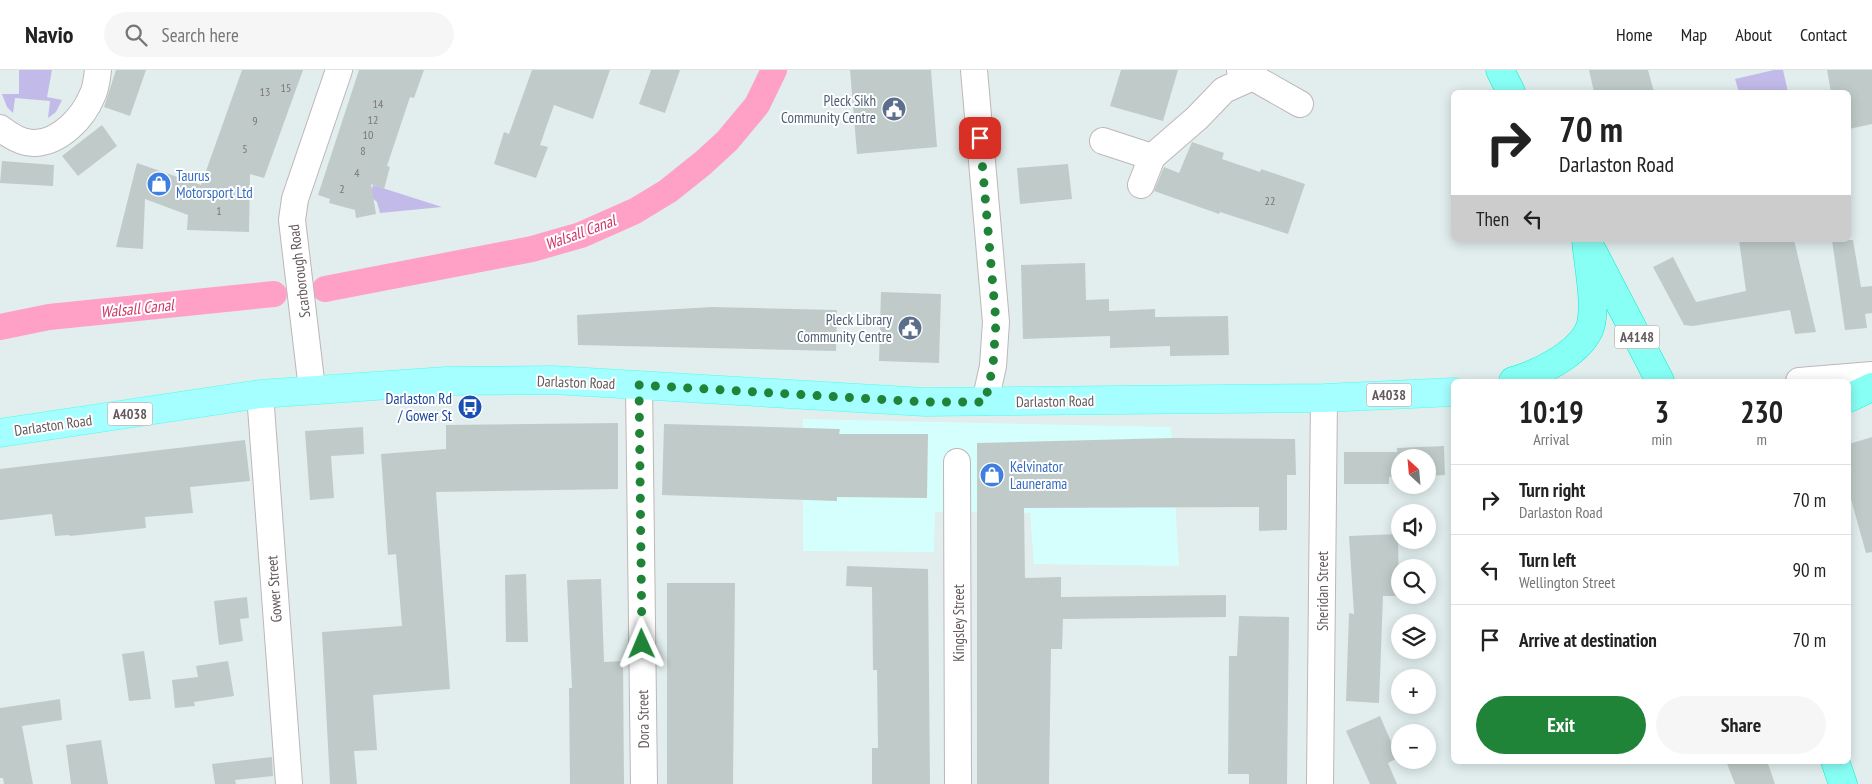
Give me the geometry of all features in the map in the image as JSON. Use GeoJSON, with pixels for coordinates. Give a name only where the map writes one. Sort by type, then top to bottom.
{"type":"FeatureCollection","features":[{"type":"Feature","properties":{"kind":"highway"},"geometry":{"type":"LineString","coordinates":[[1500,70],[1510,90]]}},
{"type":"Feature","properties":{"kind":"highway"},"geometry":{"type":"LineString","coordinates":[[1518,379],[1554,364],[1582,340],[1590,327],[1592,314],[1587,242]]}},
{"type":"Feature","properties":{"kind":"highway","name":"A4148"},"geometry":{"type":"LineString","coordinates":[[1588,242],[1659,379]]}},
{"type":"Feature","properties":{"kind":"highway"},"geometry":{"type":"LineString","coordinates":[[1851,397],[1872,387]]}},
{"type":"Feature","properties":{"kind":"highway"},"geometry":{"type":"LineString","coordinates":[[1836,764],[1843,784]]}},
{"type":"Feature","properties":{"kind":"main road","name":"Darlaston Road"},"geometry":{"type":"LineString","coordinates":[[0,433],[260,394],[446,381],[552,380],[925,402],[1324,398],[1451,392]]}},
{"type":"Feature","properties":{"kind":"street"},"geometry":{"type":"LineString","coordinates":[[0,128],[15,138],[34,143],[60,136],[78,119],[93,96],[98,70]]}},
{"type":"Feature","properties":{"kind":"street","name":"Scarborough Road"},"geometry":{"type":"LineString","coordinates":[[312,389],[293,232],[295,200],[340,70]]}},
{"type":"Feature","properties":{"kind":"street"},"geometry":{"type":"LineString","coordinates":[[974,70],[996,322],[993,366],[985,402]]}},
{"type":"Feature","properties":{"kind":"street"},"geometry":{"type":"LineString","coordinates":[[1141,185],[1152,157],[1197,118],[1224,90],[1246,74],[1300,104]]}},
{"type":"Feature","properties":{"kind":"street"},"geometry":{"type":"LineString","coordinates":[[1103,141],[1152,157]]}},
{"type":"Feature","properties":{"kind":"street"},"geometry":{"type":"LineString","coordinates":[[1820,379],[1872,374]]}},
{"type":"Feature","properties":{"kind":"street","name":"Dora Street"},"geometry":{"type":"LineString","coordinates":[[639,385],[644,784]]}},
{"type":"Feature","properties":{"kind":"street","name":"Gower Street"},"geometry":{"type":"LineString","coordinates":[[260,394],[289,784]]}},
{"type":"Feature","properties":{"kind":"street","name":"Sheridan Street"},"geometry":{"type":"LineString","coordinates":[[1320,784],[1324,398]]}},
{"type":"Feature","properties":{"kind":"street","name":"Kingsley Street"},"geometry":{"type":"LineString","coordinates":[[958,462],[958,784]]}},
{"type":"Feature","properties":{"kind":"shaded area"},"geometry":{"type":"Polygon","coordinates":[[[19,70],[52,70],[47,97],[62,100],[56,112],[48,118],[50,101],[15,98],[13,113],[7,107],[2,94],[19,94],[19,70]]]}},
{"type":"Feature","properties":{"kind":"shaded area"},"geometry":{"type":"Polygon","coordinates":[[[1774,70],[1783,70],[1788,90],[1738,90],[1735,79],[1774,70]]]}},
{"type":"Feature","properties":{"kind":"shaded area"},"geometry":{"type":"Polygon","coordinates":[[[373,185],[442,207],[380,213],[377,202],[370,196],[373,185]]]}},
{"type":"Feature","properties":{"kind":"shaded area"},"geometry":{"type":"Polygon","coordinates":[[[803,419],[1171,427],[1179,566],[1034,564],[1030,513],[935,512],[934,552],[803,551],[803,419]]]}},
{"type":"Feature","properties":{"kind":"building"},"geometry":{"type":"Polygon","coordinates":[[[116,70],[146,70],[130,116],[104,107],[116,70]]]}},
{"type":"Feature","properties":{"kind":"building"},"geometry":{"type":"Polygon","coordinates":[[[242,70],[303,70],[264,178],[250,174],[249,232],[187,230],[188,215],[145,199],[143,249],[116,247],[137,163],[201,185],[242,70]]]}},
{"type":"Feature","properties":{"kind":"building"},"geometry":{"type":"Polygon","coordinates":[[[359,70],[424,70],[414,98],[410,97],[387,166],[390,167],[384,189],[371,184],[376,214],[356,218],[355,210],[329,203],[330,199],[318,195],[359,70]]]}},
{"type":"Feature","properties":{"kind":"building"},"geometry":{"type":"Polygon","coordinates":[[[532,70],[610,70],[593,119],[554,105],[540,145],[548,147],[536,178],[494,164],[504,132],[509,134],[532,70]]]}},
{"type":"Feature","properties":{"kind":"building"},"geometry":{"type":"Polygon","coordinates":[[[651,70],[680,70],[665,113],[639,104],[651,70]]]}},
{"type":"Feature","properties":{"kind":"building","name":"Pleck Sikh Community Centre"},"geometry":{"type":"Polygon","coordinates":[[[850,70],[931,70],[937,147],[857,154],[850,70]]]}},
{"type":"Feature","properties":{"kind":"building"},"geometry":{"type":"Polygon","coordinates":[[[1121,70],[1178,70],[1163,121],[1110,106],[1121,70]]]}},
{"type":"Feature","properties":{"kind":"building"},"geometry":{"type":"Polygon","coordinates":[[[1589,70],[1648,70],[1653,90],[1594,90],[1589,70]]]}},
{"type":"Feature","properties":{"kind":"building"},"geometry":{"type":"Polygon","coordinates":[[[1827,70],[1872,70],[1872,124],[1851,129],[1851,90],[1831,90],[1827,70]]]}},
{"type":"Feature","properties":{"kind":"building"},"geometry":{"type":"Polygon","coordinates":[[[102,125],[117,146],[78,176],[62,156],[102,125]]]}},
{"type":"Feature","properties":{"kind":"building"},"geometry":{"type":"Polygon","coordinates":[[[1192,142],[1224,153],[1222,159],[1260,172],[1261,169],[1305,184],[1288,234],[1220,212],[1219,214],[1154,191],[1164,167],[1179,173],[1192,142]]]}},
{"type":"Feature","properties":{"kind":"building"},"geometry":{"type":"Polygon","coordinates":[[[2,161],[54,165],[53,186],[0,183],[2,161]]]}},
{"type":"Feature","properties":{"kind":"building"},"geometry":{"type":"Polygon","coordinates":[[[1068,164],[1072,199],[1020,204],[1017,168],[1068,164]]]}},
{"type":"Feature","properties":{"kind":"building"},"geometry":{"type":"Polygon","coordinates":[[[1853,240],[1861,287],[1872,286],[1872,313],[1865,314],[1867,328],[1845,330],[1832,242],[1851,242],[1853,240]]]}},
{"type":"Feature","properties":{"kind":"building"},"geometry":{"type":"Polygon","coordinates":[[[1739,242],[1794,242],[1816,332],[1795,334],[1790,310],[1693,326],[1684,325],[1653,267],[1673,257],[1696,302],[1746,291],[1739,242]]]}},
{"type":"Feature","properties":{"kind":"building"},"geometry":{"type":"Polygon","coordinates":[[[1085,263],[1086,300],[1109,299],[1109,311],[1155,309],[1155,317],[1228,316],[1229,355],[1170,356],[1170,346],[1110,348],[1110,336],[1023,339],[1021,265],[1085,263]]]}},
{"type":"Feature","properties":{"kind":"building","name":"Pleck Library Community Centre"},"geometry":{"type":"Polygon","coordinates":[[[881,292],[941,294],[939,363],[879,361],[881,292]]]}},
{"type":"Feature","properties":{"kind":"building"},"geometry":{"type":"Polygon","coordinates":[[[712,307],[837,310],[836,351],[578,345],[577,315],[712,307]]]}},
{"type":"Feature","properties":{"kind":"building"},"geometry":{"type":"Polygon","coordinates":[[[618,423],[618,489],[436,492],[450,689],[373,695],[377,750],[354,751],[357,784],[330,784],[322,632],[402,626],[396,554],[388,555],[381,454],[446,449],[446,425],[618,423]]]}},
{"type":"Feature","properties":{"kind":"building"},"geometry":{"type":"Polygon","coordinates":[[[664,424],[840,429],[839,434],[928,434],[927,498],[837,497],[837,501],[662,495],[664,424]]]}},
{"type":"Feature","properties":{"kind":"building"},"geometry":{"type":"Polygon","coordinates":[[[363,427],[364,454],[331,456],[334,498],[310,500],[305,431],[363,427]]]}},
{"type":"Feature","properties":{"kind":"building"},"geometry":{"type":"Polygon","coordinates":[[[1872,437],[1872,552],[1866,553],[1851,499],[1851,443],[1872,437]]]}},
{"type":"Feature","properties":{"kind":"building"},"geometry":{"type":"Polygon","coordinates":[[[1172,438],[1295,439],[1296,475],[1287,475],[1287,530],[1259,531],[1259,507],[1024,508],[1025,578],[1061,577],[1061,597],[1226,595],[1226,617],[1063,619],[1062,649],[1051,649],[1049,784],[977,784],[977,443],[1172,438]]]}},
{"type":"Feature","properties":{"kind":"building"},"geometry":{"type":"Polygon","coordinates":[[[245,440],[250,481],[190,487],[193,513],[145,517],[146,528],[70,536],[55,536],[52,514],[0,520],[0,469],[245,440]]]}},
{"type":"Feature","properties":{"kind":"building"},"geometry":{"type":"Polygon","coordinates":[[[1444,446],[1445,475],[1436,476],[1436,449],[1397,448],[1444,446]]]}},
{"type":"Feature","properties":{"kind":"building"},"geometry":{"type":"Polygon","coordinates":[[[1344,452],[1391,452],[1391,477],[1389,477],[1389,484],[1344,484],[1344,452]]]}},
{"type":"Feature","properties":{"kind":"building"},"geometry":{"type":"Polygon","coordinates":[[[1391,534],[1391,549],[1398,549],[1398,559],[1391,559],[1391,596],[1383,596],[1379,703],[1346,701],[1349,613],[1354,614],[1349,536],[1391,534]]]}},
{"type":"Feature","properties":{"kind":"building"},"geometry":{"type":"Polygon","coordinates":[[[847,566],[928,569],[930,784],[872,784],[872,748],[878,748],[877,670],[873,670],[872,587],[846,586],[847,566]]]}},
{"type":"Feature","properties":{"kind":"building"},"geometry":{"type":"Polygon","coordinates":[[[526,574],[528,642],[506,642],[505,575],[526,574]]]}},
{"type":"Feature","properties":{"kind":"building"},"geometry":{"type":"Polygon","coordinates":[[[601,579],[604,662],[623,661],[624,784],[570,784],[569,688],[572,688],[567,580],[601,579]]]}},
{"type":"Feature","properties":{"kind":"building"},"geometry":{"type":"Polygon","coordinates":[[[667,583],[735,583],[733,784],[667,784],[667,583]]]}},
{"type":"Feature","properties":{"kind":"building"},"geometry":{"type":"Polygon","coordinates":[[[247,597],[249,618],[240,619],[243,641],[219,645],[214,601],[247,597]]]}},
{"type":"Feature","properties":{"kind":"building"},"geometry":{"type":"Polygon","coordinates":[[[1239,616],[1289,617],[1287,784],[1249,784],[1249,774],[1228,774],[1229,656],[1237,656],[1239,616]]]}},
{"type":"Feature","properties":{"kind":"building"},"geometry":{"type":"Polygon","coordinates":[[[144,651],[151,699],[129,701],[122,654],[144,651]]]}},
{"type":"Feature","properties":{"kind":"building"},"geometry":{"type":"Polygon","coordinates":[[[228,661],[234,696],[194,702],[195,706],[175,708],[172,680],[198,677],[196,666],[228,661]]]}},
{"type":"Feature","properties":{"kind":"building"},"geometry":{"type":"Polygon","coordinates":[[[60,699],[62,720],[22,726],[33,784],[4,784],[3,778],[0,778],[0,708],[60,699]]]}},
{"type":"Feature","properties":{"kind":"building"},"geometry":{"type":"Polygon","coordinates":[[[1380,716],[1391,742],[1391,762],[1388,763],[1397,784],[1370,784],[1346,731],[1380,716]]]}},
{"type":"Feature","properties":{"kind":"building"},"geometry":{"type":"Polygon","coordinates":[[[101,740],[108,784],[71,784],[66,745],[101,740]]]}},
{"type":"Feature","properties":{"kind":"building"},"geometry":{"type":"Polygon","coordinates":[[[272,757],[273,776],[235,780],[236,784],[215,784],[212,764],[272,757]]]}},
{"type":"Feature","properties":{"kind":"building"},"geometry":{"type":"Polygon","coordinates":[[[1727,764],[1768,764],[1775,784],[1735,784],[1727,764]]]}},
{"type":"Feature","properties":{"kind":"waterway","name":"Walsall Canal"},"geometry":{"type":"LineString","coordinates":[[325,289],[532,249],[581,235],[635,211],[668,191],[727,141],[757,105],[774,70]]}},
{"type":"Feature","properties":{"kind":"waterway","name":"Walsall Canal"},"geometry":{"type":"LineString","coordinates":[[0,327],[49,317],[274,294]]}},
{"type":"Feature","properties":{"kind":"place","name":"Pleck Sikh Community Centre"},"geometry":{"type":"Point","coordinates":[894,109]}},
{"type":"Feature","properties":{"kind":"place","name":"Taurus Motorsport Ltd"},"geometry":{"type":"Point","coordinates":[159,184]}},
{"type":"Feature","properties":{"kind":"place","name":"Pleck Library Community Centre"},"geometry":{"type":"Point","coordinates":[910,328]}},
{"type":"Feature","properties":{"kind":"place","name":"Darlaston Rd / Gower St"},"geometry":{"type":"Point","coordinates":[470,407]}},
{"type":"Feature","properties":{"kind":"place","name":"Kelvinator Launerama"},"geometry":{"type":"Point","coordinates":[992,475]}},
{"type":"Feature","properties":{"kind":"route"},"geometry":{"type":"LineString","coordinates":[[642,644],[639,385],[925,402],[985,402],[993,366],[996,322],[980,138]]}}]}
